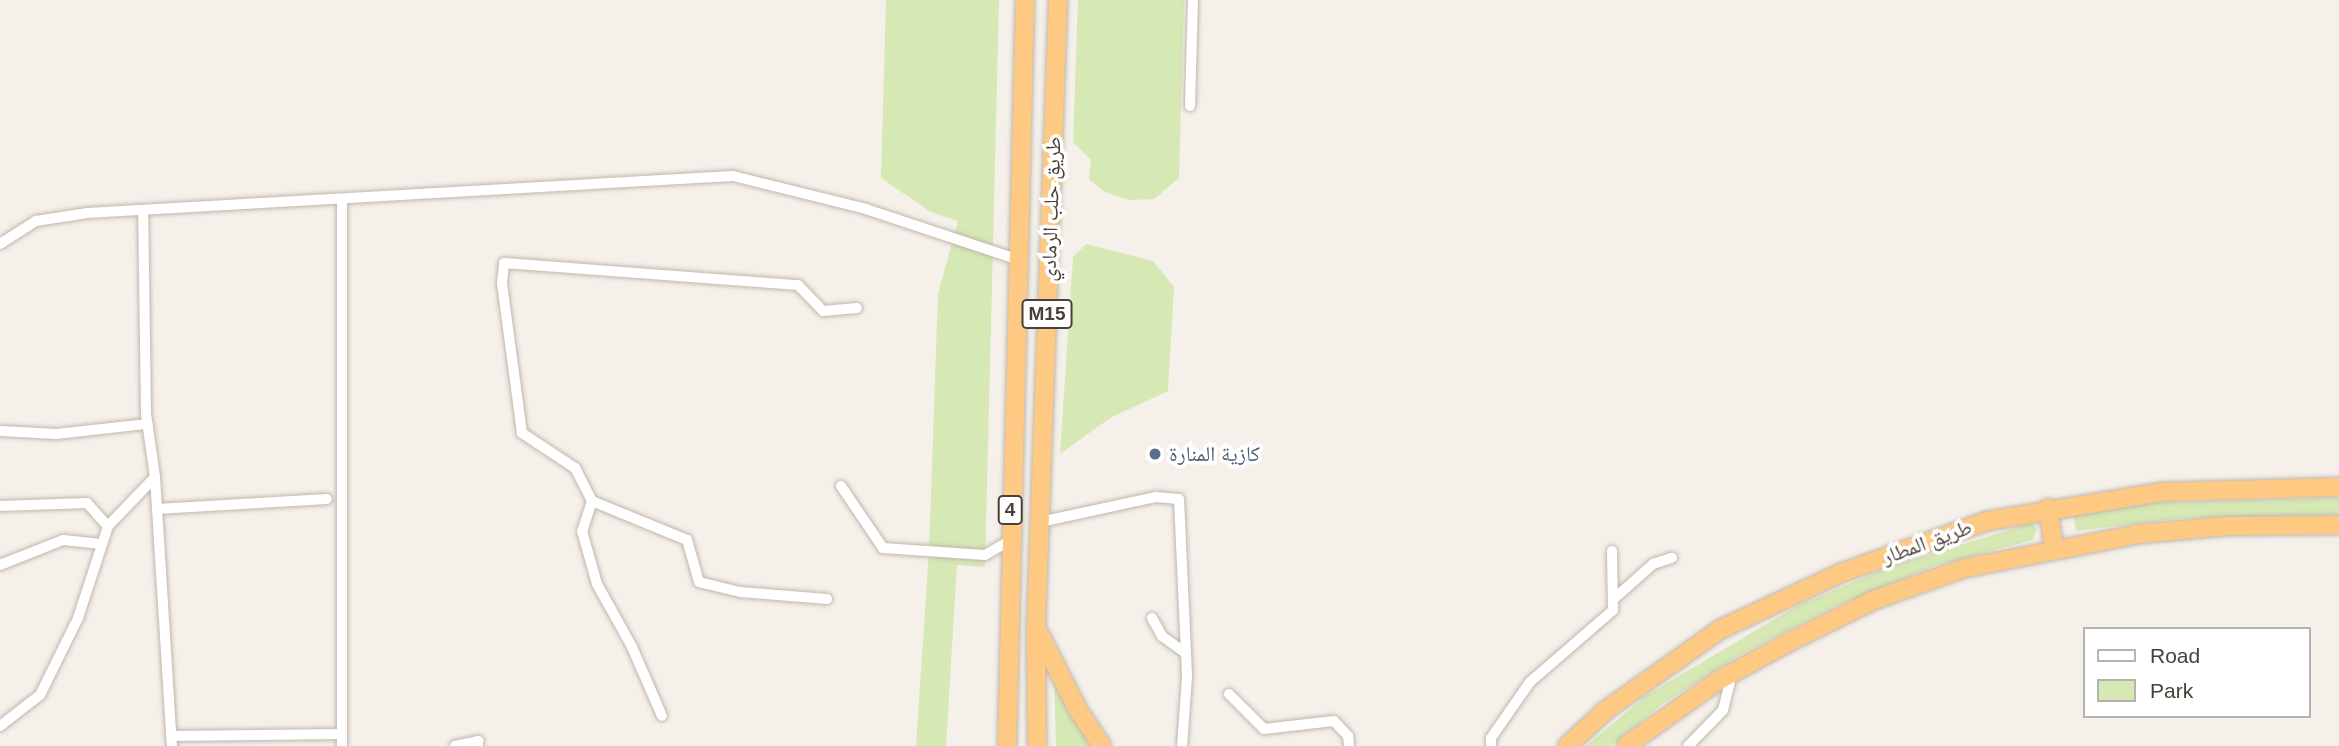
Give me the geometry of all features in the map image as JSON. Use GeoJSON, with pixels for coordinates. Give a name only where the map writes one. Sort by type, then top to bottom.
{"type":"FeatureCollection","features":[{"type":"Feature","properties":{"kind":"highway","name":"طريق حلب الرمادي"},"geometry":{"type":"LineString","coordinates":[[1016,267],[1025,0]]}},
{"type":"Feature","properties":{"kind":"highway","name":"طريق حلب الرمادي"},"geometry":{"type":"LineString","coordinates":[[1037,746],[1036,628],[1058,0]]}},
{"type":"Feature","properties":{"kind":"highway","name":"4"},"geometry":{"type":"LineString","coordinates":[[1005,746],[1016,267]]}},
{"type":"Feature","properties":{"kind":"highway","name":"طريق المطار"},"geometry":{"type":"LineString","coordinates":[[1567,746],[1606,710],[1721,629],[1829,579],[1987,521],[2048,508],[2163,492],[2339,487]]}},
{"type":"Feature","properties":{"kind":"highway"},"geometry":{"type":"LineString","coordinates":[[2048,508],[2054,548]]}},
{"type":"Feature","properties":{"kind":"highway","name":"طريق المطار"},"geometry":{"type":"LineString","coordinates":[[1626,746],[1732,673],[1874,600],[1965,568],[2054,548],[2138,534],[2227,526],[2339,525]]}},
{"type":"Feature","properties":{"kind":"highway"},"geometry":{"type":"LineString","coordinates":[[1036,628],[1078,710],[1102,746]]}},
{"type":"Feature","properties":{"kind":"highway"},"geometry":{"type":"LineString","coordinates":[[1554,746],[1606,710]]}},
{"type":"Feature","properties":{"kind":"street"},"geometry":{"type":"LineString","coordinates":[[1191,106],[1193,0]]}},
{"type":"Feature","properties":{"kind":"street"},"geometry":{"type":"LineString","coordinates":[[0,243],[36,222],[144,210],[342,201],[733,176],[866,209],[1016,267]]}},
{"type":"Feature","properties":{"kind":"street"},"geometry":{"type":"LineString","coordinates":[[144,210],[148,424],[155,477],[172,741],[342,740],[342,201]]}},
{"type":"Feature","properties":{"kind":"street"},"geometry":{"type":"LineString","coordinates":[[827,599],[740,592],[699,582],[687,540],[592,501],[575,468],[522,433],[502,283],[504,263],[798,285],[823,311],[857,308]]}},
{"type":"Feature","properties":{"kind":"street"},"geometry":{"type":"LineString","coordinates":[[0,430],[56,434],[148,424]]}},
{"type":"Feature","properties":{"kind":"street"},"geometry":{"type":"LineString","coordinates":[[0,726],[40,695],[78,618],[108,526],[155,477]]}},
{"type":"Feature","properties":{"kind":"street"},"geometry":{"type":"LineString","coordinates":[[841,486],[883,548],[985,555],[1009,541]]}},
{"type":"Feature","properties":{"kind":"street"},"geometry":{"type":"LineString","coordinates":[[1040,522],[1156,497],[1179,499],[1185,653],[1182,746]]}},
{"type":"Feature","properties":{"kind":"street"},"geometry":{"type":"LineString","coordinates":[[157,509],[327,499]]}},
{"type":"Feature","properties":{"kind":"street"},"geometry":{"type":"LineString","coordinates":[[592,501],[582,531],[597,584],[632,647],[662,716]]}},
{"type":"Feature","properties":{"kind":"street"},"geometry":{"type":"LineString","coordinates":[[0,506],[87,503],[108,526]]}},
{"type":"Feature","properties":{"kind":"street"},"geometry":{"type":"LineString","coordinates":[[0,565],[63,540],[102,544]]}},
{"type":"Feature","properties":{"kind":"street"},"geometry":{"type":"LineString","coordinates":[[1491,746],[1491,738],[1530,682],[1614,610],[1616,597],[1612,551]]}},
{"type":"Feature","properties":{"kind":"street"},"geometry":{"type":"LineString","coordinates":[[1616,597],[1653,565],[1672,558]]}},
{"type":"Feature","properties":{"kind":"street"},"geometry":{"type":"LineString","coordinates":[[1152,618],[1167,641],[1185,653]]}},
{"type":"Feature","properties":{"kind":"street"},"geometry":{"type":"LineString","coordinates":[[1688,746],[1723,709],[1732,673]]}},
{"type":"Feature","properties":{"kind":"street"},"geometry":{"type":"LineString","coordinates":[[1229,694],[1265,729],[1334,721],[1348,736],[1349,746]]}},
{"type":"Feature","properties":{"kind":"street"},"geometry":{"type":"LineString","coordinates":[[456,746],[478,741],[478,746]]}},
{"type":"Feature","properties":{"kind":"green space"},"geometry":{"type":"Polygon","coordinates":[[[886,0],[999,0],[985,567],[957,565],[946,746],[916,746],[929,551],[938,294],[958,221],[931,212],[881,178],[886,0]]]}},
{"type":"Feature","properties":{"kind":"green space"},"geometry":{"type":"Polygon","coordinates":[[[1078,0],[1184,0],[1179,178],[1154,199],[1129,200],[1105,192],[1089,179],[1091,160],[1073,142],[1078,0]]]}},
{"type":"Feature","properties":{"kind":"green space"},"geometry":{"type":"Polygon","coordinates":[[[1086,244],[1153,261],[1174,287],[1168,391],[1110,418],[1060,454],[1073,257],[1086,244]]]}},
{"type":"Feature","properties":{"kind":"green space"},"geometry":{"type":"Polygon","coordinates":[[[2339,498],[2339,515],[2184,518],[2076,531],[2073,514],[2153,503],[2339,498]]]}},
{"type":"Feature","properties":{"kind":"green space"},"geometry":{"type":"Polygon","coordinates":[[[2031,523],[2037,528],[2033,540],[1934,566],[1838,605],[1741,654],[1664,703],[1611,746],[1586,746],[1647,695],[1797,606],[1886,568],[2031,523]]]}},
{"type":"Feature","properties":{"kind":"green space"},"geometry":{"type":"Polygon","coordinates":[[[1054,677],[1071,716],[1091,746],[1056,746],[1054,677]]]}},
{"type":"Feature","properties":{"kind":"place","name":"كازية المنارة"},"geometry":{"type":"Point","coordinates":[1155,454]}}]}
